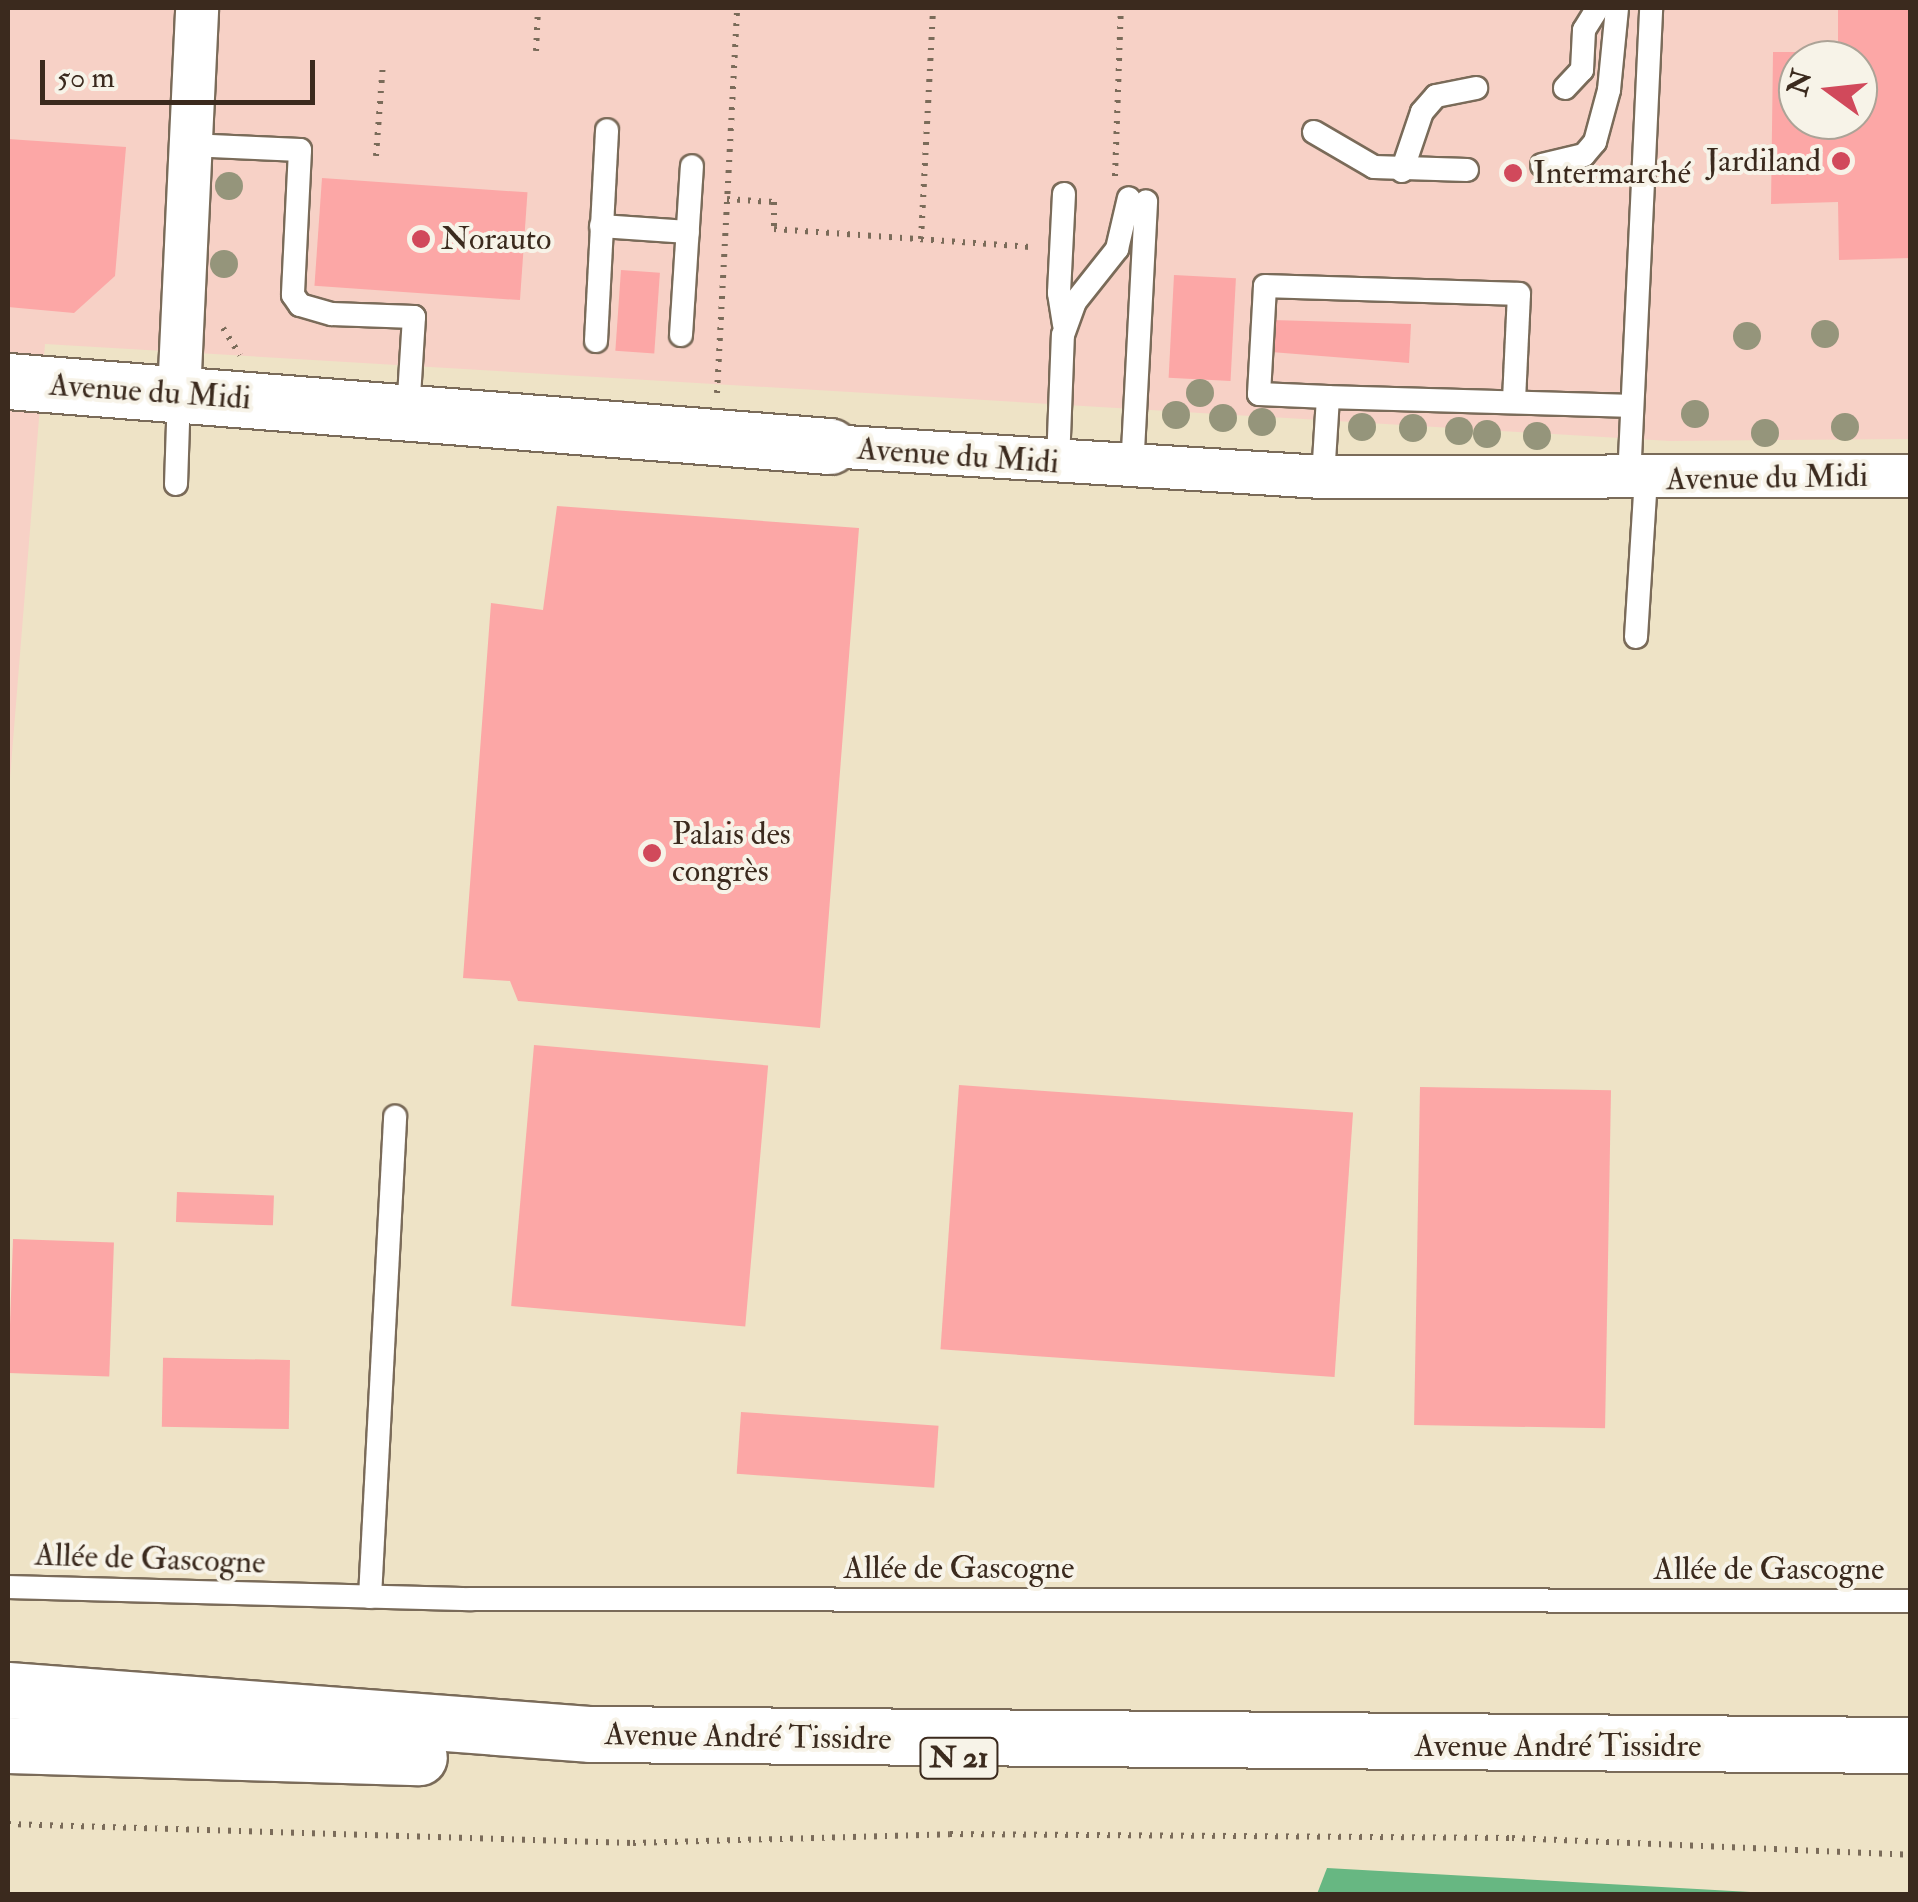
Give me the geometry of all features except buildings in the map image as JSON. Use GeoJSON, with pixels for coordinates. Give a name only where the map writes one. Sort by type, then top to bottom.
{"type":"FeatureCollection","features":[{"type":"Feature","properties":{"kind":"main road","name":"Avenue du Midi"},"geometry":{"type":"LineString","coordinates":[[8,380],[829,446]]}},
{"type":"Feature","properties":{"kind":"main road","name":"Avenue André Tissidre"},"geometry":{"type":"LineString","coordinates":[[8,1690],[592,1734],[1910,1745]]}},
{"type":"Feature","properties":{"kind":"main road","name":"Avenue André Tissidre"},"geometry":{"type":"LineString","coordinates":[[8,1745],[226,1756],[574,1760],[1910,1763]]}},
{"type":"Feature","properties":{"kind":"street"},"geometry":{"type":"LineString","coordinates":[[179,394],[197,8]]}},
{"type":"Feature","properties":{"kind":"street","name":"Avenue du Midi"},"geometry":{"type":"LineString","coordinates":[[829,446],[1132,470],[1323,477],[1910,476]]}},
{"type":"Feature","properties":{"kind":"lane"},"geometry":{"type":"LineString","coordinates":[[1565,88],[1582,70],[1584,30],[1598,8]]}},
{"type":"Feature","properties":{"kind":"lane"},"geometry":{"type":"LineString","coordinates":[[1542,165],[1584,155],[1594,142],[1609,90],[1617,8]]}},
{"type":"Feature","properties":{"kind":"lane"},"geometry":{"type":"LineString","coordinates":[[1636,637],[1638,479],[1632,406],[1650,8]]}},
{"type":"Feature","properties":{"kind":"lane"},"geometry":{"type":"LineString","coordinates":[[1402,172],[1422,112],[1436,96],[1476,88]]}},
{"type":"Feature","properties":{"kind":"lane"},"geometry":{"type":"LineString","coordinates":[[596,341],[607,130]]}},
{"type":"Feature","properties":{"kind":"lane"},"geometry":{"type":"LineString","coordinates":[[1314,132],[1347,156],[1402,172],[1467,170]]}},
{"type":"Feature","properties":{"kind":"lane"},"geometry":{"type":"LineString","coordinates":[[189,145],[300,150],[293,295],[300,306],[321,312],[414,318],[408,412]]}},
{"type":"Feature","properties":{"kind":"lane"},"geometry":{"type":"LineString","coordinates":[[681,335],[692,166]]}},
{"type":"Feature","properties":{"kind":"lane"},"geometry":{"type":"LineString","coordinates":[[1058,463],[1065,329],[1061,249],[1064,194]]}},
{"type":"Feature","properties":{"kind":"lane"},"geometry":{"type":"LineString","coordinates":[[1065,329],[1075,302],[1117,249],[1130,199]]}},
{"type":"Feature","properties":{"kind":"lane"},"geometry":{"type":"LineString","coordinates":[[1130,199],[1132,470]]}},
{"type":"Feature","properties":{"kind":"lane"},"geometry":{"type":"LineString","coordinates":[[601,226],[688,232]]}},
{"type":"Feature","properties":{"kind":"lane"},"geometry":{"type":"LineString","coordinates":[[1514,402],[1519,294],[1265,286],[1259,394],[1632,406]]}},
{"type":"Feature","properties":{"kind":"lane"},"geometry":{"type":"LineString","coordinates":[[176,484],[179,394]]}},
{"type":"Feature","properties":{"kind":"lane"},"geometry":{"type":"LineString","coordinates":[[1323,477],[1328,396]]}},
{"type":"Feature","properties":{"kind":"lane"},"geometry":{"type":"LineString","coordinates":[[370,1597],[395,1117]]}},
{"type":"Feature","properties":{"kind":"lane","name":"Allée de Gascogne"},"geometry":{"type":"LineString","coordinates":[[8,1586],[370,1597],[1910,1601]]}},
{"type":"Feature","properties":{"kind":"path"},"geometry":{"type":"LineString","coordinates":[[536,51],[538,8]]}},
{"type":"Feature","properties":{"kind":"path"},"geometry":{"type":"LineString","coordinates":[[716,414],[737,8]]}},
{"type":"Feature","properties":{"kind":"path"},"geometry":{"type":"LineString","coordinates":[[921,239],[933,8]]}},
{"type":"Feature","properties":{"kind":"path"},"geometry":{"type":"LineString","coordinates":[[1121,8],[1130,199]]}},
{"type":"Feature","properties":{"kind":"path"},"geometry":{"type":"LineString","coordinates":[[376,156],[383,62]]}},
{"type":"Feature","properties":{"kind":"path"},"geometry":{"type":"LineString","coordinates":[[727,200],[774,202],[774,228],[1061,249]]}},
{"type":"Feature","properties":{"kind":"path"},"geometry":{"type":"LineString","coordinates":[[8,1824],[633,1843],[950,1834],[1512,1838],[1910,1856]]}},
{"type":"Feature","properties":{"kind":"shaded area"},"geometry":{"type":"Polygon","coordinates":[[[8,8],[1910,8],[1910,439],[1670,441],[45,344],[8,803],[8,8]]]}},
{"type":"Feature","properties":{"kind":"green space"},"geometry":{"type":"Polygon","coordinates":[[[1327,1868],[1768,1893],[1784,1894],[1317,1894],[1327,1868]]]}},
{"type":"Feature","properties":{"kind":"place","name":"Jardiland"},"geometry":{"type":"Point","coordinates":[1841,161]}},
{"type":"Feature","properties":{"kind":"place","name":"Intermarché"},"geometry":{"type":"Point","coordinates":[1513,173]}},
{"type":"Feature","properties":{"kind":"place","name":"Norauto"},"geometry":{"type":"Point","coordinates":[421,239]}},
{"type":"Feature","properties":{"kind":"place","name":"Palais des congrès"},"geometry":{"type":"Point","coordinates":[652,853]}}]}
